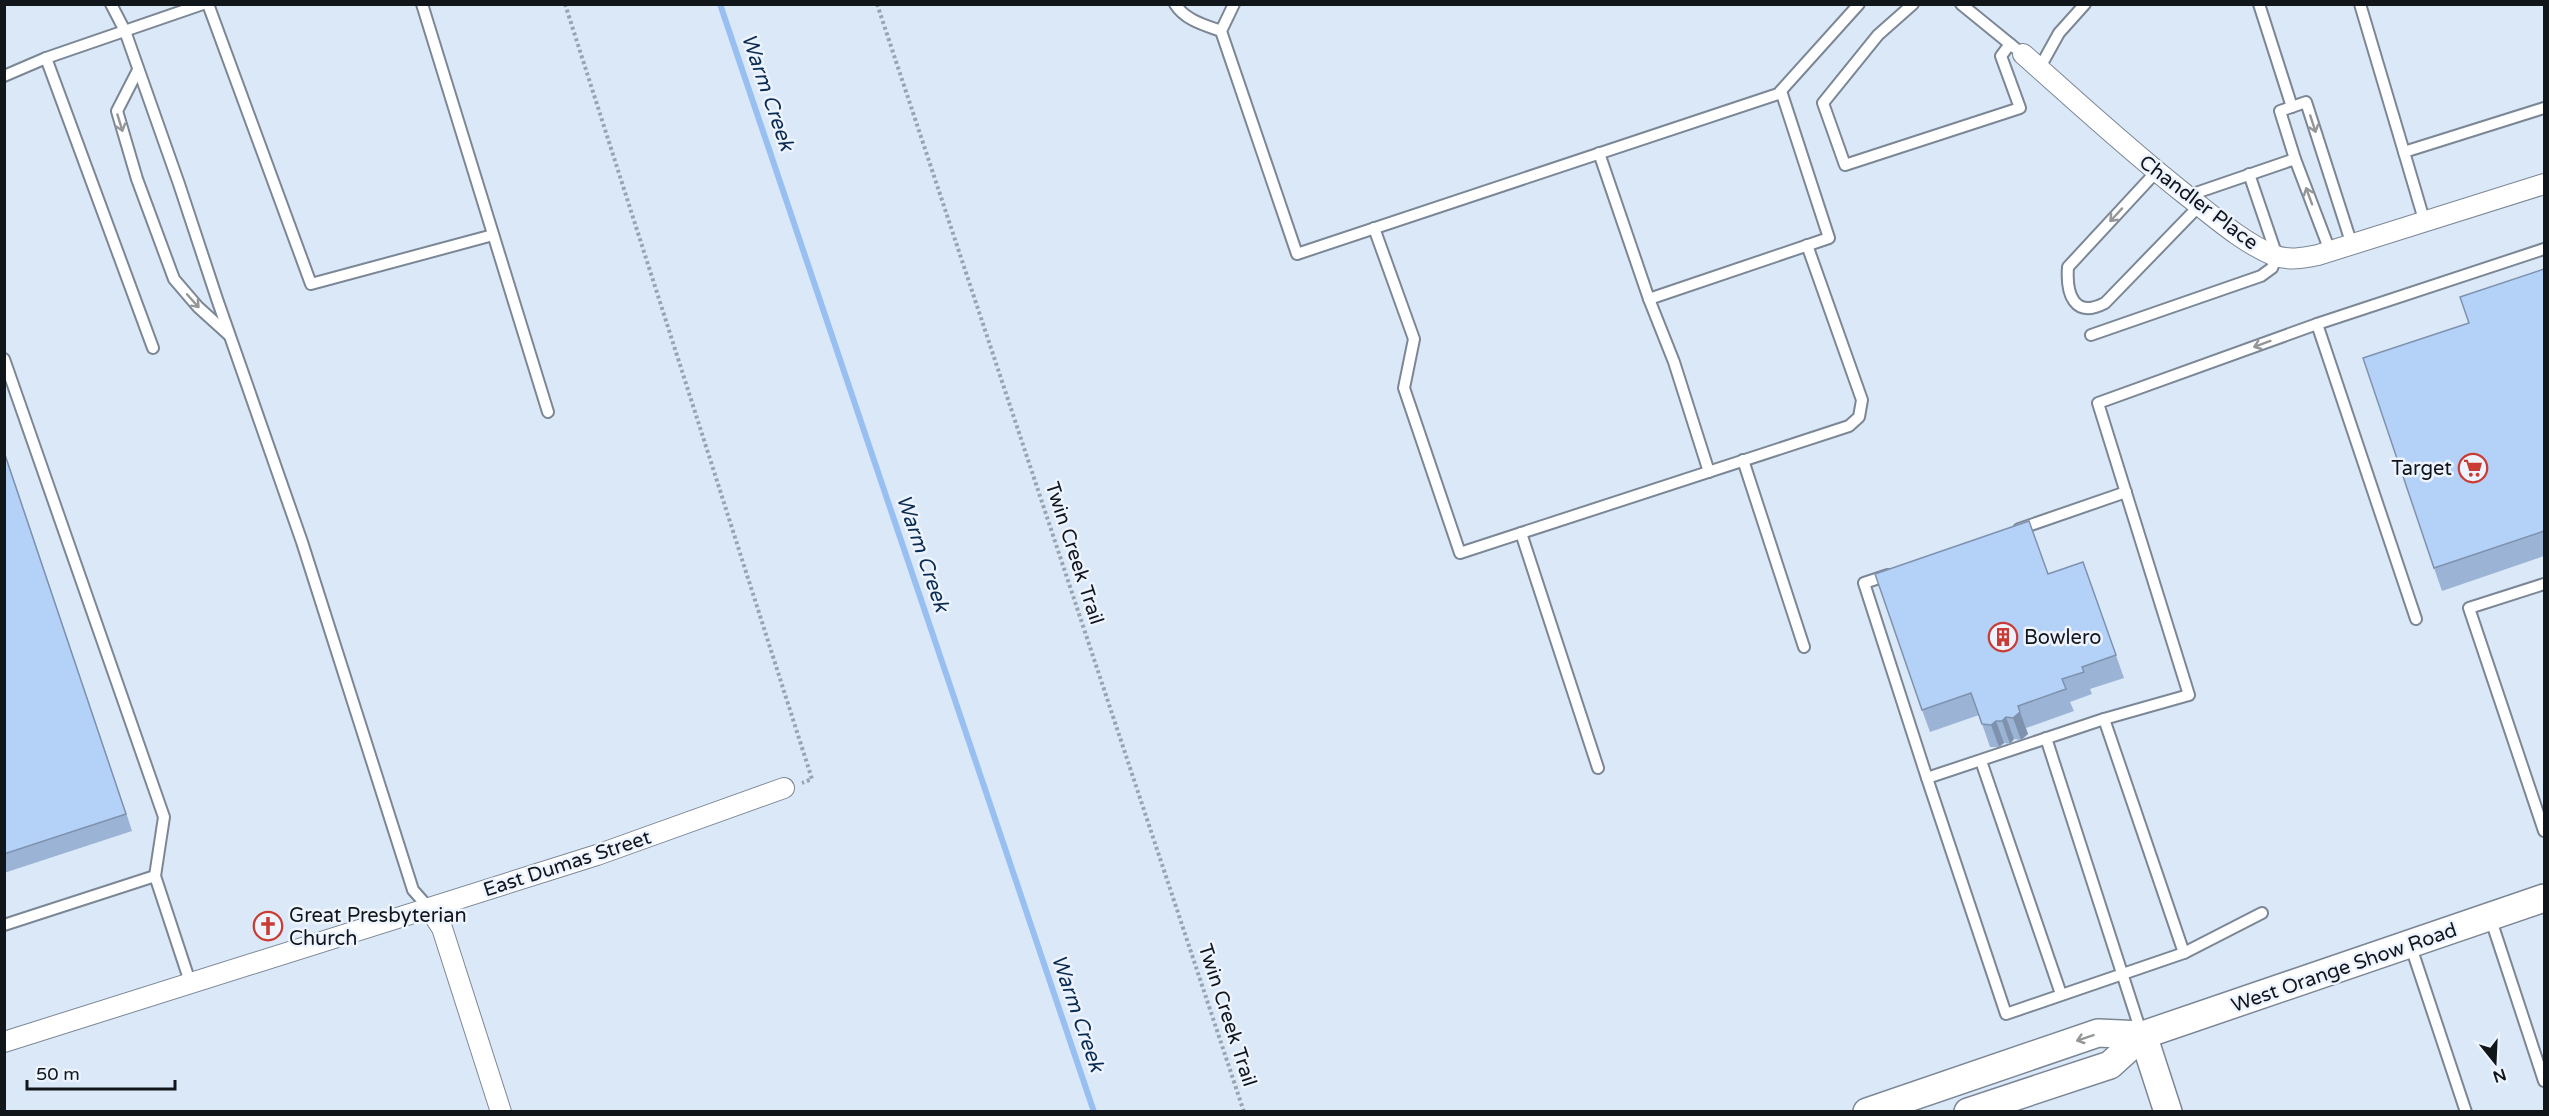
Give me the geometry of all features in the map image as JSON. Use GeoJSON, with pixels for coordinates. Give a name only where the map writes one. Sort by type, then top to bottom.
{"type":"FeatureCollection","features":[{"type":"Feature","properties":{"kind":"main road","name":"West Orange Show Road"},"geometry":{"type":"LineString","coordinates":[[1867,1112],[2098,1033],[2143,1035],[2544,898]]}},
{"type":"Feature","properties":{"kind":"main road","name":"West Orange Show Road"},"geometry":{"type":"LineString","coordinates":[[1968,1112],[2110,1065],[2143,1035]]}},
{"type":"Feature","properties":{"kind":"main road"},"geometry":{"type":"LineString","coordinates":[[2143,1035],[2168,1112]]}},
{"type":"Feature","properties":{"kind":"street","name":"Chandler Place"},"geometry":{"type":"LineString","coordinates":[[2016,49],[2156,172],[2251,243],[2277,256],[2295,260],[2330,251],[2544,184]]}},
{"type":"Feature","properties":{"kind":"street","name":"East Dumas Street"},"geometry":{"type":"LineString","coordinates":[[4,1042],[597,855],[784,788]]}},
{"type":"Feature","properties":{"kind":"street"},"geometry":{"type":"LineString","coordinates":[[429,908],[442,928],[501,1112]]}},
{"type":"Feature","properties":{"kind":"lane"},"geometry":{"type":"LineString","coordinates":[[111,4],[125,31],[302,542],[413,890],[429,908]]}},
{"type":"Feature","properties":{"kind":"lane"},"geometry":{"type":"LineString","coordinates":[[4,76],[46,58],[203,4]]}},
{"type":"Feature","properties":{"kind":"lane"},"geometry":{"type":"LineString","coordinates":[[208,4],[311,284],[493,235]]}},
{"type":"Feature","properties":{"kind":"lane"},"geometry":{"type":"LineString","coordinates":[[422,4],[548,412]]}},
{"type":"Feature","properties":{"kind":"lane"},"geometry":{"type":"LineString","coordinates":[[1175,4],[1180,12],[1200,24],[1221,30]]}},
{"type":"Feature","properties":{"kind":"lane"},"geometry":{"type":"LineString","coordinates":[[1233,4],[1221,30],[1297,254],[1778,94],[1859,4]]}},
{"type":"Feature","properties":{"kind":"lane"},"geometry":{"type":"LineString","coordinates":[[1913,4],[1878,35],[1823,103],[1845,165],[2020,108],[2001,56],[2016,49],[1961,4]]}},
{"type":"Feature","properties":{"kind":"lane"},"geometry":{"type":"LineString","coordinates":[[2039,69],[2059,33],[2085,4]]}},
{"type":"Feature","properties":{"kind":"lane"},"geometry":{"type":"LineString","coordinates":[[2259,4],[2292,107]]}},
{"type":"Feature","properties":{"kind":"lane"},"geometry":{"type":"LineString","coordinates":[[2360,4],[2425,223]]}},
{"type":"Feature","properties":{"kind":"lane"},"geometry":{"type":"LineString","coordinates":[[46,58],[153,348]]}},
{"type":"Feature","properties":{"kind":"lane"},"geometry":{"type":"LineString","coordinates":[[138,70],[117,111],[156,233],[174,279],[198,307],[230,336]]}},
{"type":"Feature","properties":{"kind":"lane"},"geometry":{"type":"LineString","coordinates":[[1649,299],[1829,238],[1781,91]]}},
{"type":"Feature","properties":{"kind":"lane"},"geometry":{"type":"LineString","coordinates":[[2330,251],[2295,159],[2280,111],[2306,102],[2352,245]]}},
{"type":"Feature","properties":{"kind":"lane"},"geometry":{"type":"LineString","coordinates":[[2404,152],[2544,108]]}},
{"type":"Feature","properties":{"kind":"lane"},"geometry":{"type":"LineString","coordinates":[[1599,153],[1649,299],[1674,362],[1709,472]]}},
{"type":"Feature","properties":{"kind":"lane"},"geometry":{"type":"LineString","coordinates":[[2156,172],[2068,267],[2067,281],[2070,296],[2078,305],[2086,309],[2105,303],[2193,201],[2249,174],[2295,159]]}},
{"type":"Feature","properties":{"kind":"lane"},"geometry":{"type":"LineString","coordinates":[[2091,335],[2261,276],[2271,268],[2277,256],[2249,174]]}},
{"type":"Feature","properties":{"kind":"lane"},"geometry":{"type":"LineString","coordinates":[[1374,228],[1414,339],[1404,388],[1460,554],[1849,426],[1859,417],[1862,400],[1807,245]]}},
{"type":"Feature","properties":{"kind":"lane"},"geometry":{"type":"LineString","coordinates":[[1927,778],[2104,719],[2189,695],[2098,403],[2317,324],[2544,249]]}},
{"type":"Feature","properties":{"kind":"lane"},"geometry":{"type":"LineString","coordinates":[[2317,324],[2416,619]]}},
{"type":"Feature","properties":{"kind":"lane"},"geometry":{"type":"LineString","coordinates":[[4,359],[164,817],[155,876],[190,982]]}},
{"type":"Feature","properties":{"kind":"lane"},"geometry":{"type":"LineString","coordinates":[[1743,460],[1803,647]]}},
{"type":"Feature","properties":{"kind":"lane"},"geometry":{"type":"LineString","coordinates":[[2006,534],[2126,492]]}},
{"type":"Feature","properties":{"kind":"lane"},"geometry":{"type":"LineString","coordinates":[[1521,533],[1598,768]]}},
{"type":"Feature","properties":{"kind":"lane"},"geometry":{"type":"LineString","coordinates":[[1897,572],[1864,583],[2006,1014],[2184,953],[2262,913]]}},
{"type":"Feature","properties":{"kind":"lane"},"geometry":{"type":"LineString","coordinates":[[2544,584],[2469,608],[2544,831]]}},
{"type":"Feature","properties":{"kind":"lane"},"geometry":{"type":"LineString","coordinates":[[2104,719],[2184,953]]}},
{"type":"Feature","properties":{"kind":"lane"},"geometry":{"type":"LineString","coordinates":[[2046,738],[2143,1035]]}},
{"type":"Feature","properties":{"kind":"lane"},"geometry":{"type":"LineString","coordinates":[[1981,761],[2061,994]]}},
{"type":"Feature","properties":{"kind":"lane"},"geometry":{"type":"LineString","coordinates":[[4,925],[155,876]]}},
{"type":"Feature","properties":{"kind":"lane"},"geometry":{"type":"LineString","coordinates":[[2490,917],[2544,1081]]}},
{"type":"Feature","properties":{"kind":"lane"},"geometry":{"type":"LineString","coordinates":[[2410,944],[2466,1112]]}},
{"type":"Feature","properties":{"kind":"path"},"geometry":{"type":"LineString","coordinates":[[565,4],[812,779],[784,788]]}},
{"type":"Feature","properties":{"kind":"path","name":"Twin Creek Trail"},"geometry":{"type":"LineString","coordinates":[[877,4],[1244,1112]]}},
{"type":"Feature","properties":{"kind":"building","name":"Target"},"geometry":{"type":"Polygon","coordinates":[[[2544,269],[2544,531],[2434,568],[2363,358],[2469,323],[2460,297],[2544,269]]]}},
{"type":"Feature","properties":{"kind":"building"},"geometry":{"type":"Polygon","coordinates":[[[4,452],[126,814],[4,854],[4,452]]]}},
{"type":"Feature","properties":{"kind":"building","name":"Bowlero"},"geometry":{"type":"Polygon","coordinates":[[[2029,521],[2048,574],[2083,562],[2116,655],[2082,667],[2084,672],[2062,679],[2066,689],[2018,706],[2020,712],[2013,718],[2006,717],[1991,725],[1982,724],[1971,693],[1922,710],[1875,574],[2029,521]]]}},
{"type":"Feature","properties":{"kind":"waterway","name":"Warm Creek"},"geometry":{"type":"LineString","coordinates":[[720,4],[1094,1112]]}},
{"type":"Feature","properties":{"kind":"place","name":"Target"},"geometry":{"type":"Point","coordinates":[2473,468]}},
{"type":"Feature","properties":{"kind":"place","name":"Bowlero"},"geometry":{"type":"Point","coordinates":[2003,637]}},
{"type":"Feature","properties":{"kind":"place","name":"Great Presbyterian Church"},"geometry":{"type":"Point","coordinates":[268,926]}}]}
